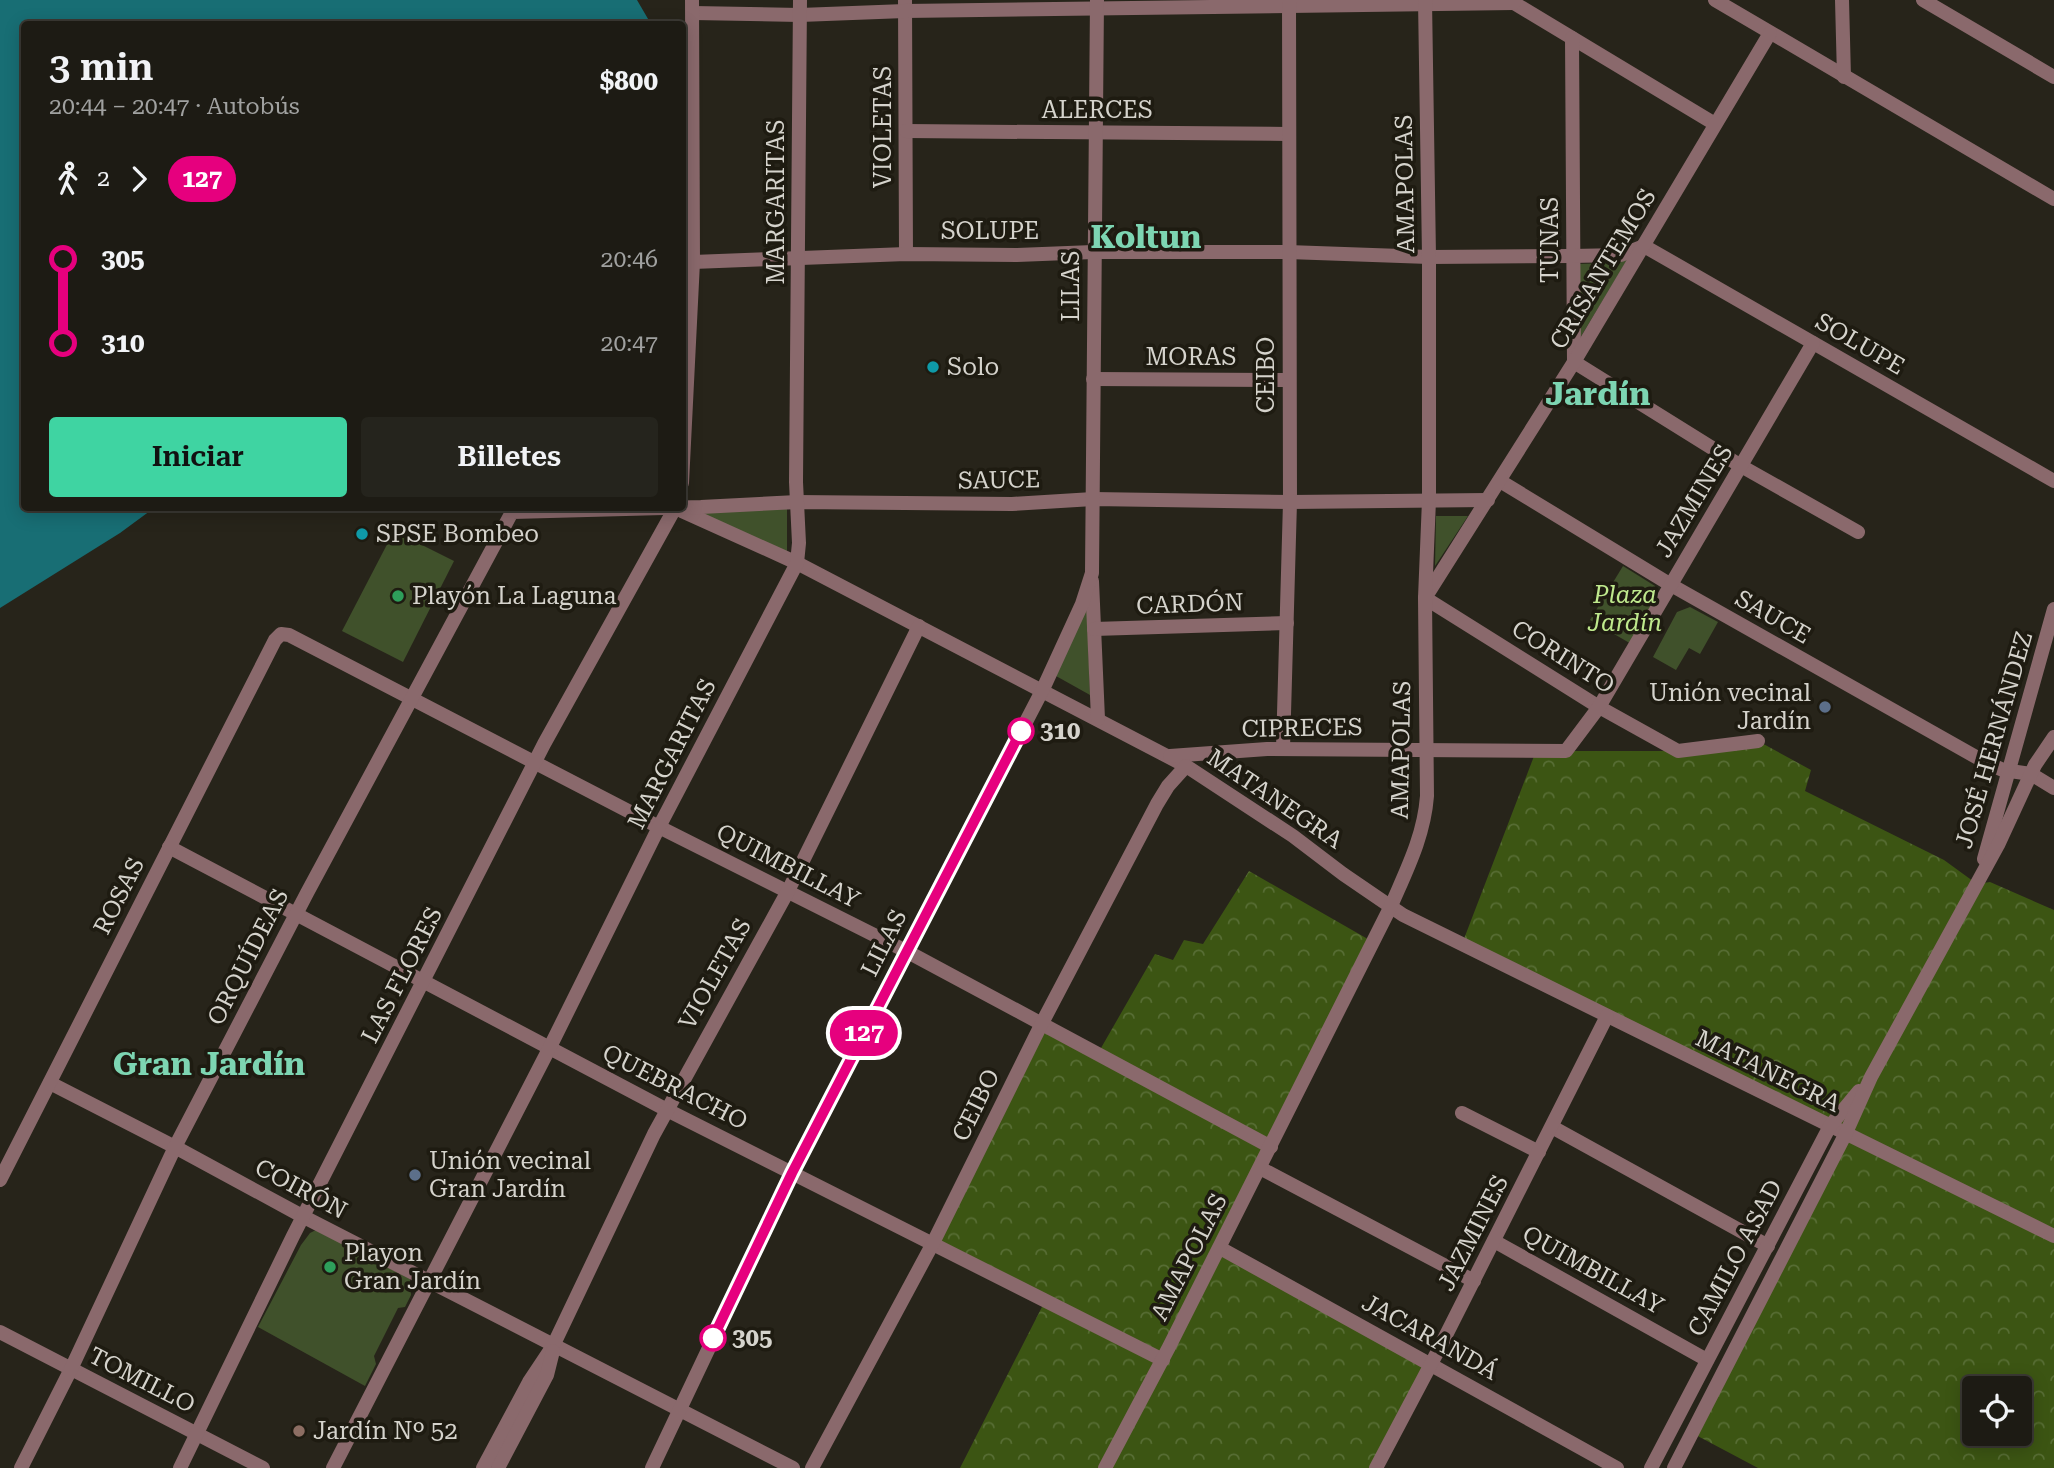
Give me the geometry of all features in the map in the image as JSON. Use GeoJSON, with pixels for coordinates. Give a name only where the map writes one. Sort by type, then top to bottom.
{"type":"FeatureCollection","features":[{"type":"Feature","properties":{"kind":"street"},"geometry":{"type":"LineString","coordinates":[[1715,0],[2052,198]]}},
{"type":"Feature","properties":{"kind":"street"},"geometry":{"type":"LineString","coordinates":[[1842,0],[1844,77]]}},
{"type":"Feature","properties":{"kind":"street"},"geometry":{"type":"LineString","coordinates":[[1923,0],[2054,77]]}},
{"type":"Feature","properties":{"kind":"street"},"geometry":{"type":"LineString","coordinates":[[686,403],[693,262],[692,6],[800,8],[905,5],[1511,2],[1715,124]]}},
{"type":"Feature","properties":{"kind":"street","name":"CEIBO"},"geometry":{"type":"LineString","coordinates":[[1283,749],[1290,502],[1289,3]]}},
{"type":"Feature","properties":{"kind":"street","name":"AMAPOLAS"},"geometry":{"type":"LineString","coordinates":[[1105,1468],[1220,1248],[1391,906],[1425,822],[1429,257],[1425,3]]}},
{"type":"Feature","properties":{"kind":"street","name":"LILAS"},"geometry":{"type":"LineString","coordinates":[[1097,4],[1092,573],[1098,719]]}},
{"type":"Feature","properties":{"kind":"street","name":"VIOLETAS"},"geometry":{"type":"LineString","coordinates":[[905,5],[906,254]]}},
{"type":"Feature","properties":{"kind":"street","name":"MARGARITAS"},"geometry":{"type":"LineString","coordinates":[[334,1468],[550,1047],[659,827],[797,563],[800,8]]}},
{"type":"Feature","properties":{"kind":"street","name":"CRISANTEMOS"},"geometry":{"type":"LineString","coordinates":[[1425,598],[1574,362],[1770,33]]}},
{"type":"Feature","properties":{"kind":"street","name":"TUNAS"},"geometry":{"type":"LineString","coordinates":[[1572,38],[1574,362]]}},
{"type":"Feature","properties":{"kind":"street","name":"ALERCES"},"geometry":{"type":"LineString","coordinates":[[906,131],[1288,134]]}},
{"type":"Feature","properties":{"kind":"street","name":"SOLUPE"},"geometry":{"type":"LineString","coordinates":[[693,262],[906,254],[1017,255],[1093,252],[1288,252],[1429,257],[1573,256],[1620,255],[1644,246],[2054,481]]}},
{"type":"Feature","properties":{"kind":"street","name":"JAZMINES"},"geometry":{"type":"LineString","coordinates":[[1566,751],[1599,707],[1813,344]]}},
{"type":"Feature","properties":{"kind":"street"},"geometry":{"type":"LineString","coordinates":[[1574,362],[1741,466],[1858,532]]}},
{"type":"Feature","properties":{"kind":"street","name":"MORAS"},"geometry":{"type":"LineString","coordinates":[[1093,379],[1289,380]]}},
{"type":"Feature","properties":{"kind":"street","name":"SAUCE"},"geometry":{"type":"LineString","coordinates":[[1500,481],[1671,585],[1985,762],[2009,771],[2031,774]]}},
{"type":"Feature","properties":{"kind":"street","name":"SAUCE"},"geometry":{"type":"LineString","coordinates":[[686,507],[797,502],[1012,504],[1093,499],[1290,502],[1488,500]]}},
{"type":"Feature","properties":{"kind":"street","name":"LAS FLORES"},"geometry":{"type":"LineString","coordinates":[[180,1468],[535,762],[673,511]]}},
{"type":"Feature","properties":{"kind":"street","name":"MATANEGRA"},"geometry":{"type":"LineString","coordinates":[[683,511],[797,563],[1186,766],[1293,836],[1403,915],[2054,1236]]}},
{"type":"Feature","properties":{"kind":"street","name":"ORQUÍDEAS"},"geometry":{"type":"LineString","coordinates":[[21,1468],[71,1369],[175,1147],[410,697],[512,512]]}},
{"type":"Feature","properties":{"kind":"street","name":"LILAS"},"geometry":{"type":"LineString","coordinates":[[652,1468],[792,1173],[1042,689],[1082,604],[1092,573]]}},
{"type":"Feature","properties":{"kind":"street","name":"CORINTO"},"geometry":{"type":"LineString","coordinates":[[1425,598],[1599,707],[1678,751],[1758,741]]}},
{"type":"Feature","properties":{"kind":"street","name":"JOSÉ HERNÁNDEZ"},"geometry":{"type":"LineString","coordinates":[[1977,884],[2054,609]]}},
{"type":"Feature","properties":{"kind":"street","name":"CARDÓN"},"geometry":{"type":"LineString","coordinates":[[1094,629],[1287,623]]}},
{"type":"Feature","properties":{"kind":"street","name":"VIOLETAS"},"geometry":{"type":"LineString","coordinates":[[483,1468],[528,1382],[553,1346],[667,1110],[788,891],[919,626]]}},
{"type":"Feature","properties":{"kind":"street","name":"QUIMBILLAY"},"geometry":{"type":"LineString","coordinates":[[281,634],[289,635],[659,827],[906,951],[1271,1147]]}},
{"type":"Feature","properties":{"kind":"street","name":"ROSAS"},"geometry":{"type":"LineString","coordinates":[[0,1180],[275,639],[281,634]]}},
{"type":"Feature","properties":{"kind":"street","name":"CAMILO ASAD"},"geometry":{"type":"LineString","coordinates":[[1674,1468],[1845,1135],[1871,1077],[1998,845],[2031,774],[2054,737]]}},
{"type":"Feature","properties":{"kind":"street","name":"CIPRECES"},"geometry":{"type":"LineString","coordinates":[[1166,756],[1283,749],[1566,751]]}},
{"type":"Feature","properties":{"kind":"street","name":"CEIBO"},"geometry":{"type":"LineString","coordinates":[[812,1468],[932,1245],[1041,1025],[1157,804],[1168,786],[1186,766]]}},
{"type":"Feature","properties":{"kind":"street"},"geometry":{"type":"LineString","coordinates":[[2031,774],[2054,788]]}},
{"type":"Feature","properties":{"kind":"street","name":"QUEBRACHO"},"geometry":{"type":"LineString","coordinates":[[169,847],[667,1110],[1163,1360]]}},
{"type":"Feature","properties":{"kind":"street","name":"JAZMINES"},"geometry":{"type":"LineString","coordinates":[[1376,1468],[1474,1281],[1607,1016]]}},
{"type":"Feature","properties":{"kind":"street","name":"CAMILO ASAD"},"geometry":{"type":"LineString","coordinates":[[1651,1468],[1830,1126],[1871,1077]]}},
{"type":"Feature","properties":{"kind":"street","name":"COIRÓN"},"geometry":{"type":"LineString","coordinates":[[50,1083],[304,1217],[793,1468]]}},
{"type":"Feature","properties":{"kind":"street"},"geometry":{"type":"LineString","coordinates":[[1462,1112],[1539,1152]]}},
{"type":"Feature","properties":{"kind":"street"},"geometry":{"type":"LineString","coordinates":[[1552,1127],[1768,1246]]}},
{"type":"Feature","properties":{"kind":"street"},"geometry":{"type":"LineString","coordinates":[[1260,1168],[1474,1281]]}},
{"type":"Feature","properties":{"kind":"street","name":"QUIMBILLAY"},"geometry":{"type":"LineString","coordinates":[[1493,1241],[1707,1360]]}},
{"type":"Feature","properties":{"kind":"street","name":"JACARANDÁ"},"geometry":{"type":"LineString","coordinates":[[1220,1248],[1617,1468]]}},
{"type":"Feature","properties":{"kind":"street","name":"TOMILLO"},"geometry":{"type":"LineString","coordinates":[[0,1332],[263,1468]]}},
{"type":"Feature","properties":{"kind":"street","name":"VIOLETAS"},"geometry":{"type":"LineString","coordinates":[[498,1468],[547,1375],[553,1346]]}},
{"type":"Feature","properties":{"kind":"street","name":"LILAS"},"geometry":{"type":"LineString","coordinates":[[641,1468],[678,1409]]}},
{"type":"Feature","properties":{"kind":"green space"},"geometry":{"type":"Polygon","coordinates":[[[1629,257],[1580,338],[1576,264],[1614,263],[1629,257]]]}},
{"type":"Feature","properties":{"kind":"green space"},"geometry":{"type":"Polygon","coordinates":[[[787,508],[787,555],[691,513],[787,508]]]}},
{"type":"Feature","properties":{"kind":"green space"},"geometry":{"type":"Polygon","coordinates":[[[1436,516],[1468,516],[1435,566],[1436,516]]]}},
{"type":"Feature","properties":{"kind":"green space","name":"Playón La Laguna"},"geometry":{"type":"Polygon","coordinates":[[[394,531],[454,561],[403,662],[342,631],[394,531]]]}},
{"type":"Feature","properties":{"kind":"green space","name":"Plaza Jardín"},"geometry":{"type":"Polygon","coordinates":[[[1623,566],[1655,586],[1659,599],[1633,645],[1590,620],[1623,566]]]}},
{"type":"Feature","properties":{"kind":"green space"},"geometry":{"type":"Polygon","coordinates":[[[1087,604],[1090,695],[1056,676],[1087,604]]]}},
{"type":"Feature","properties":{"kind":"green space","name":"Plaza Jardín"},"geometry":{"type":"Polygon","coordinates":[[[1690,607],[1718,622],[1700,654],[1689,648],[1676,670],[1653,657],[1677,612],[1690,607]]]}},
{"type":"Feature","properties":{"kind":"green space"},"geometry":{"type":"Polygon","coordinates":[[[1758,741],[1811,770],[1805,791],[1944,860],[1977,884],[1990,882],[2054,910],[2054,1468],[1758,1468],[1692,1433],[1845,1135],[1462,944],[1536,751],[1678,751],[1758,741]]]}},
{"type":"Feature","properties":{"kind":"green space"},"geometry":{"type":"Polygon","coordinates":[[[1249,871],[1373,942],[1220,1247],[1431,1364],[1376,1468],[960,1468],[1045,1301],[932,1245],[1041,1025],[1097,1055],[1155,954],[1173,960],[1184,940],[1203,944],[1249,871]]]}},
{"type":"Feature","properties":{"kind":"green space"},"geometry":{"type":"Polygon","coordinates":[[[316,1230],[410,1279],[411,1295],[405,1307],[398,1308],[374,1356],[376,1364],[365,1386],[258,1327],[301,1245],[310,1233],[316,1230]]]}},
{"type":"Feature","properties":{"kind":"water"},"geometry":{"type":"Polygon","coordinates":[[[0,0],[637,0],[649,21],[21,21],[21,511],[150,511],[120,533],[0,608],[0,0]]]}},
{"type":"Feature","properties":{"kind":"bus line","name":"127"},"geometry":{"type":"LineString","coordinates":[[713,1338],[792,1173],[1021,731]]}},
{"type":"Feature","properties":{"kind":"place","name":"Solo"},"geometry":{"type":"Point","coordinates":[933,367]}},
{"type":"Feature","properties":{"kind":"place","name":"SPSE Bombeo"},"geometry":{"type":"Point","coordinates":[362,534]}},
{"type":"Feature","properties":{"kind":"place","name":"Playón La Laguna"},"geometry":{"type":"Point","coordinates":[398,596]}},
{"type":"Feature","properties":{"kind":"place","name":"Unión vecinal Jardín"},"geometry":{"type":"Point","coordinates":[1825,707]}},
{"type":"Feature","properties":{"kind":"place","name":"310"},"geometry":{"type":"Point","coordinates":[1021,731]}},
{"type":"Feature","properties":{"kind":"place","name":"Unión vecinal Gran Jardín"},"geometry":{"type":"Point","coordinates":[415,1175]}},
{"type":"Feature","properties":{"kind":"place","name":"Playon Gran Jardín"},"geometry":{"type":"Point","coordinates":[330,1267]}},
{"type":"Feature","properties":{"kind":"place","name":"305"},"geometry":{"type":"Point","coordinates":[713,1338]}},
{"type":"Feature","properties":{"kind":"place","name":"Jardín Nº 52"},"geometry":{"type":"Point","coordinates":[299,1431]}},
{"type":"Feature","properties":{"kind":"district","name":"Koltun"},"geometry":{"type":"Point","coordinates":[1146,237]}},
{"type":"Feature","properties":{"kind":"district","name":"Jardín"},"geometry":{"type":"Point","coordinates":[1598,394]}},
{"type":"Feature","properties":{"kind":"district","name":"Gran Jardín"},"geometry":{"type":"Point","coordinates":[209,1064]}}]}
